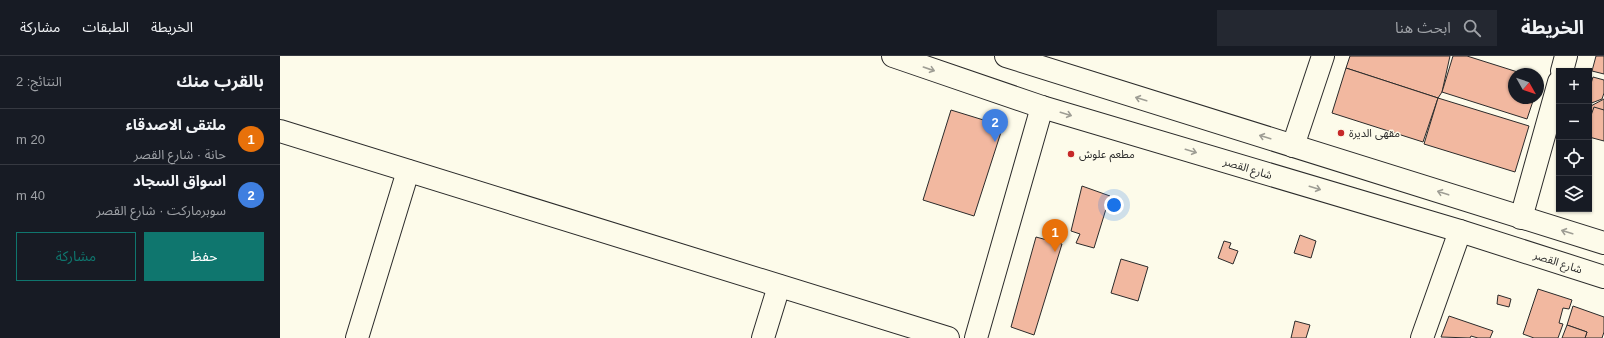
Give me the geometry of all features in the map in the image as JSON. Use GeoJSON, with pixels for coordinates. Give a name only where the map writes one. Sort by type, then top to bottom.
{"type":"FeatureCollection","features":[{"type":"Feature","properties":{"kind":"street","name":"شارع القصر"},"geometry":{"type":"LineString","coordinates":[[893,56],[1042,107],[1460,231],[1604,277]]}},
{"type":"Feature","properties":{"kind":"street"},"geometry":{"type":"LineString","coordinates":[[1006,56],[1055,64],[1293,146],[1604,243]]}},
{"type":"Feature","properties":{"kind":"street"},"geometry":{"type":"LineString","coordinates":[[1293,146],[1322,56]]}},
{"type":"Feature","properties":{"kind":"street"},"geometry":{"type":"LineString","coordinates":[[1563,68],[1566,56]]}},
{"type":"Feature","properties":{"kind":"street"},"geometry":{"type":"LineString","coordinates":[[1521,218],[1556,93]]}},
{"type":"Feature","properties":{"kind":"street"},"geometry":{"type":"LineString","coordinates":[[976,338],[1042,107]]}},
{"type":"Feature","properties":{"kind":"street"},"geometry":{"type":"LineString","coordinates":[[281,135],[408,171],[948,338]]}},
{"type":"Feature","properties":{"kind":"street"},"geometry":{"type":"LineString","coordinates":[[357,338],[408,171]]}},
{"type":"Feature","properties":{"kind":"street"},"geometry":{"type":"LineString","coordinates":[[1422,338],[1460,231]]}},
{"type":"Feature","properties":{"kind":"street"},"geometry":{"type":"LineString","coordinates":[[763,338],[779,286]]}},
{"type":"Feature","properties":{"kind":"building"},"geometry":{"type":"Polygon","coordinates":[[[1350,56],[1450,56],[1442,92],[1438,98],[1346,68],[1350,56]]]}},
{"type":"Feature","properties":{"kind":"building"},"geometry":{"type":"Polygon","coordinates":[[[1453,56],[1467,56],[1508,69],[1508,104],[1532,104],[1527,119],[1442,92],[1453,56]]]}},
{"type":"Feature","properties":{"kind":"building"},"geometry":{"type":"Polygon","coordinates":[[[1596,56],[1604,56],[1604,74],[1592,71],[1596,56]]]}},
{"type":"Feature","properties":{"kind":"building"},"geometry":{"type":"Polygon","coordinates":[[[1346,68],[1438,98],[1423,142],[1332,113],[1346,68]]]}},
{"type":"Feature","properties":{"kind":"building"},"geometry":{"type":"Polygon","coordinates":[[[1593,77],[1604,80],[1604,93],[1602,99],[1592,103],[1593,77]]]}},
{"type":"Feature","properties":{"kind":"building"},"geometry":{"type":"Polygon","coordinates":[[[1438,98],[1529,126],[1515,172],[1424,144],[1438,98]]]}},
{"type":"Feature","properties":{"kind":"building"},"geometry":{"type":"Polygon","coordinates":[[[1604,99],[1604,131],[1592,127],[1592,105],[1604,99]]]}},
{"type":"Feature","properties":{"kind":"building"},"geometry":{"type":"Polygon","coordinates":[[[1594,107],[1604,110],[1604,141],[1592,138],[1592,113],[1594,107]]]}},
{"type":"Feature","properties":{"kind":"building"},"geometry":{"type":"Polygon","coordinates":[[[951,110],[1003,126],[974,216],[923,200],[951,110]]]}},
{"type":"Feature","properties":{"kind":"building"},"geometry":{"type":"Polygon","coordinates":[[[1082,186],[1110,196],[1094,248],[1076,243],[1080,234],[1071,231],[1082,186]]]}},
{"type":"Feature","properties":{"kind":"building"},"geometry":{"type":"Polygon","coordinates":[[[1300,235],[1316,241],[1311,258],[1294,253],[1300,235]]]}},
{"type":"Feature","properties":{"kind":"building"},"geometry":{"type":"Polygon","coordinates":[[[1036,237],[1062,244],[1034,335],[1011,327],[1036,237]]]}},
{"type":"Feature","properties":{"kind":"building"},"geometry":{"type":"Polygon","coordinates":[[[1224,241],[1231,243],[1229,248],[1238,251],[1233,264],[1218,258],[1224,241]]]}},
{"type":"Feature","properties":{"kind":"building"},"geometry":{"type":"Polygon","coordinates":[[[1121,259],[1148,267],[1138,301],[1111,293],[1121,259]]]}},
{"type":"Feature","properties":{"kind":"building"},"geometry":{"type":"Polygon","coordinates":[[[1538,289],[1572,300],[1569,309],[1563,308],[1559,323],[1563,324],[1558,338],[1534,338],[1523,334],[1538,289]]]}},
{"type":"Feature","properties":{"kind":"building"},"geometry":{"type":"Polygon","coordinates":[[[1498,295],[1511,299],[1509,307],[1497,304],[1498,295]]]}},
{"type":"Feature","properties":{"kind":"building"},"geometry":{"type":"Polygon","coordinates":[[[1573,306],[1604,317],[1604,332],[1602,338],[1585,338],[1587,332],[1567,325],[1573,306]]]}},
{"type":"Feature","properties":{"kind":"building"},"geometry":{"type":"Polygon","coordinates":[[[1449,316],[1493,331],[1490,338],[1478,338],[1471,336],[1470,338],[1441,337],[1449,316]]]}},
{"type":"Feature","properties":{"kind":"building"},"geometry":{"type":"Polygon","coordinates":[[[1295,321],[1310,325],[1306,338],[1291,338],[1295,321]]]}},
{"type":"Feature","properties":{"kind":"building"},"geometry":{"type":"Polygon","coordinates":[[[1567,325],[1587,332],[1585,338],[1562,338],[1567,325]]]}},
{"type":"Feature","properties":{"kind":"place","name":"مقهى الديرة"},"geometry":{"type":"Point","coordinates":[1341,133]}},
{"type":"Feature","properties":{"kind":"place","name":"اسواق السجاد"},"geometry":{"type":"Point","coordinates":[995,142]}},
{"type":"Feature","properties":{"kind":"place","name":"مطعم علوش"},"geometry":{"type":"Point","coordinates":[1071,154]}},
{"type":"Feature","properties":{"kind":"place","name":"ملتقى الاصدقاء"},"geometry":{"type":"Point","coordinates":[1055,252]}}]}
